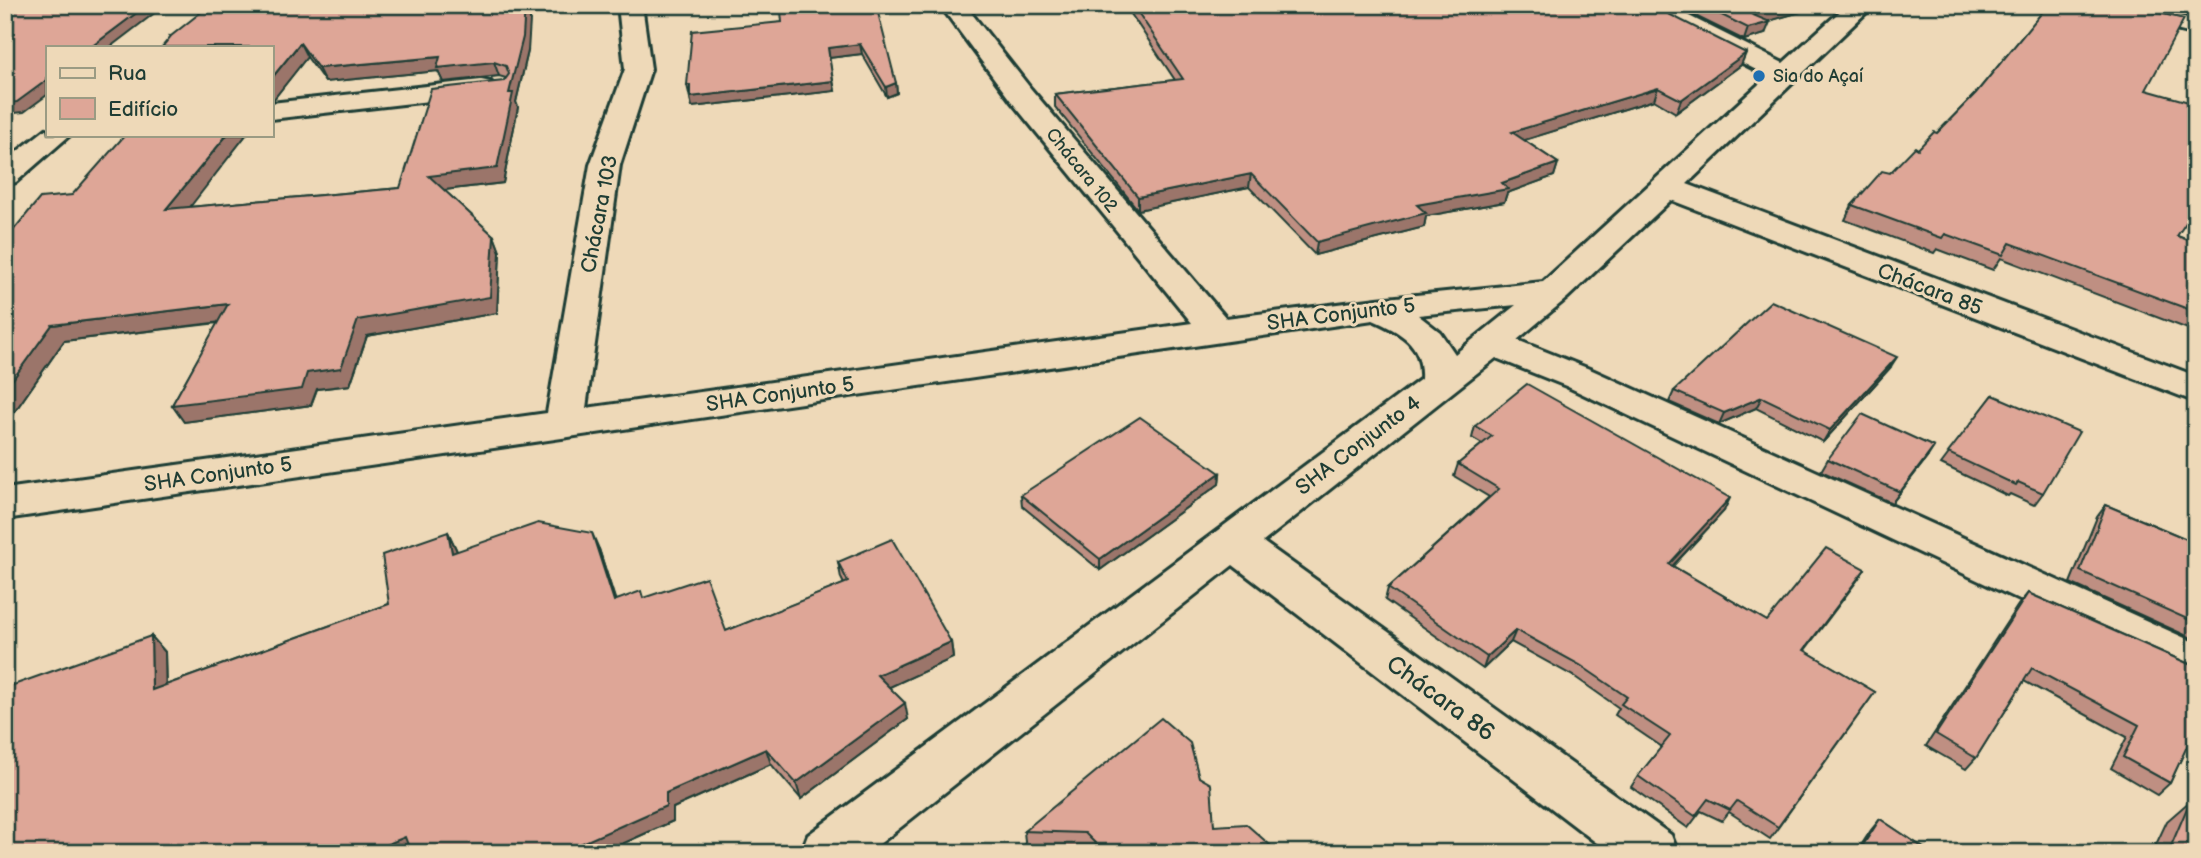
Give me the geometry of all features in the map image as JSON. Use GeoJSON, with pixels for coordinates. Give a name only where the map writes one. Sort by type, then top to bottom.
{"type":"FeatureCollection","features":[{"type":"Feature","properties":{"kind":"street","name":"Chácara 103"},"geometry":{"type":"LineString","coordinates":[[564,425],[605,165],[638,69],[630,5]]}},
{"type":"Feature","properties":{"kind":"street","name":"Chácara 102"},"geometry":{"type":"LineString","coordinates":[[952,5],[1029,106],[1217,331]]}},
{"type":"Feature","properties":{"kind":"street"},"geometry":{"type":"LineString","coordinates":[[1648,5],[1784,74]]}},
{"type":"Feature","properties":{"kind":"street","name":"SHA Conjunto 4"},"geometry":{"type":"LineString","coordinates":[[827,853],[1492,343],[1555,291],[1784,74],[1862,5]]}},
{"type":"Feature","properties":{"kind":"street"},"geometry":{"type":"LineString","coordinates":[[2104,5],[2196,28]]}},
{"type":"Feature","properties":{"kind":"street"},"geometry":{"type":"LineString","coordinates":[[273,111],[499,87]]}},
{"type":"Feature","properties":{"kind":"street"},"geometry":{"type":"LineString","coordinates":[[5,176],[55,136]]}},
{"type":"Feature","properties":{"kind":"street","name":"Chácara 85"},"geometry":{"type":"LineString","coordinates":[[1666,187],[2196,390]]}},
{"type":"Feature","properties":{"kind":"street","name":"SHA Conjunto 5"},"geometry":{"type":"LineString","coordinates":[[5,504],[1377,309],[1555,291]]}},
{"type":"Feature","properties":{"kind":"street"},"geometry":{"type":"LineString","coordinates":[[1377,309],[1401,319],[1424,336],[1438,356],[1439,384]]}},
{"type":"Feature","properties":{"kind":"street"},"geometry":{"type":"LineString","coordinates":[[1492,343],[1578,378],[2196,664]]}},
{"type":"Feature","properties":{"kind":"street","name":"Chácara 86"},"geometry":{"type":"LineString","coordinates":[[1232,541],[1329,616],[1652,853]]}},
{"type":"Feature","properties":{"kind":"building"},"geometry":{"type":"Polygon","coordinates":[[[5,5],[147,5],[92,46],[46,46],[46,81],[17,102],[5,103],[5,5]]]}},
{"type":"Feature","properties":{"kind":"building"},"geometry":{"type":"Polygon","coordinates":[[[210,5],[525,5],[523,37],[509,93],[513,93],[497,168],[429,176],[494,236],[490,297],[358,320],[341,368],[307,373],[302,389],[172,405],[228,304],[52,325],[5,390],[5,234],[11,233],[40,198],[72,195],[124,136],[226,136],[166,209],[400,188],[431,89],[504,81],[509,74],[506,66],[494,62],[437,68],[440,57],[318,68],[300,43],[273,77],[273,46],[163,46],[171,36],[210,5]]]}},
{"type":"Feature","properties":{"kind":"building"},"geometry":{"type":"Polygon","coordinates":[[[829,5],[876,5],[896,83],[886,87],[860,44],[828,48],[833,81],[690,97],[690,85],[687,85],[692,31],[782,22],[781,11],[829,5]]]}},
{"type":"Feature","properties":{"kind":"building"},"geometry":{"type":"Polygon","coordinates":[[[1133,5],[1651,5],[1746,53],[1681,100],[1658,88],[1512,132],[1558,163],[1502,183],[1508,189],[1417,205],[1426,213],[1317,242],[1251,174],[1138,197],[1055,94],[1183,79],[1133,5]]]}},
{"type":"Feature","properties":{"kind":"building"},"geometry":{"type":"Polygon","coordinates":[[[1701,5],[1787,5],[1753,15],[1770,22],[1748,28],[1701,5]]]}},
{"type":"Feature","properties":{"kind":"building"},"geometry":{"type":"Polygon","coordinates":[[[2048,5],[2126,5],[2184,19],[2146,90],[2196,104],[2196,208],[2177,236],[2196,243],[2196,312],[2010,243],[2003,255],[1945,234],[1942,238],[1852,205],[1882,171],[1890,173],[1915,147],[1918,149],[1934,132],[1937,133],[1976,93],[2048,5]]]}},
{"type":"Feature","properties":{"kind":"building"},"geometry":{"type":"Polygon","coordinates":[[[1771,301],[1897,357],[1830,430],[1762,397],[1724,413],[1674,391],[1771,301]]]}},
{"type":"Feature","properties":{"kind":"building"},"geometry":{"type":"Polygon","coordinates":[[[1527,384],[1730,498],[1669,564],[1767,621],[1826,548],[1865,569],[1804,650],[1875,692],[1778,827],[1737,801],[1730,810],[1708,799],[1695,816],[1638,776],[1670,736],[1621,704],[1627,697],[1580,665],[1516,630],[1487,657],[1388,588],[1499,489],[1458,464],[1492,436],[1475,426],[1527,384]]]}},
{"type":"Feature","properties":{"kind":"building"},"geometry":{"type":"Polygon","coordinates":[[[1993,395],[2079,432],[2043,493],[2018,482],[2016,485],[1948,453],[1993,395]]]}},
{"type":"Feature","properties":{"kind":"building"},"geometry":{"type":"Polygon","coordinates":[[[1862,414],[1934,447],[1900,492],[1828,459],[1862,414]]]}},
{"type":"Feature","properties":{"kind":"building"},"geometry":{"type":"Polygon","coordinates":[[[1140,417],[1220,473],[1100,559],[1021,495],[1140,417]]]}},
{"type":"Feature","properties":{"kind":"building"},"geometry":{"type":"Polygon","coordinates":[[[2106,505],[2196,543],[2196,623],[2080,571],[2106,505]]]}},
{"type":"Feature","properties":{"kind":"building"},"geometry":{"type":"Polygon","coordinates":[[[538,523],[592,533],[614,601],[641,591],[643,598],[706,577],[726,631],[848,582],[838,562],[892,539],[951,642],[877,675],[905,703],[796,783],[766,749],[666,793],[666,806],[560,853],[411,853],[405,837],[366,853],[5,853],[5,688],[151,636],[152,690],[389,604],[382,555],[448,532],[452,553],[538,523]]]}},
{"type":"Feature","properties":{"kind":"building"},"geometry":{"type":"Polygon","coordinates":[[[2028,593],[2196,667],[2196,727],[2170,783],[2123,757],[2139,725],[2032,668],[1976,758],[1936,734],[2028,593]]]}},
{"type":"Feature","properties":{"kind":"building"},"geometry":{"type":"Polygon","coordinates":[[[1161,718],[1190,743],[1199,777],[1211,784],[1214,826],[1246,824],[1279,853],[1105,853],[1085,833],[1024,831],[1161,718]]]}},
{"type":"Feature","properties":{"kind":"building"},"geometry":{"type":"Polygon","coordinates":[[[2190,801],[2196,804],[2196,853],[2168,853],[2190,801]]]}},
{"type":"Feature","properties":{"kind":"building"},"geometry":{"type":"Polygon","coordinates":[[[1880,819],[1931,853],[1858,853],[1880,819]]]}},
{"type":"Feature","properties":{"kind":"place","name":"Sia do Açaí"},"geometry":{"type":"Point","coordinates":[1759,76]}}]}
